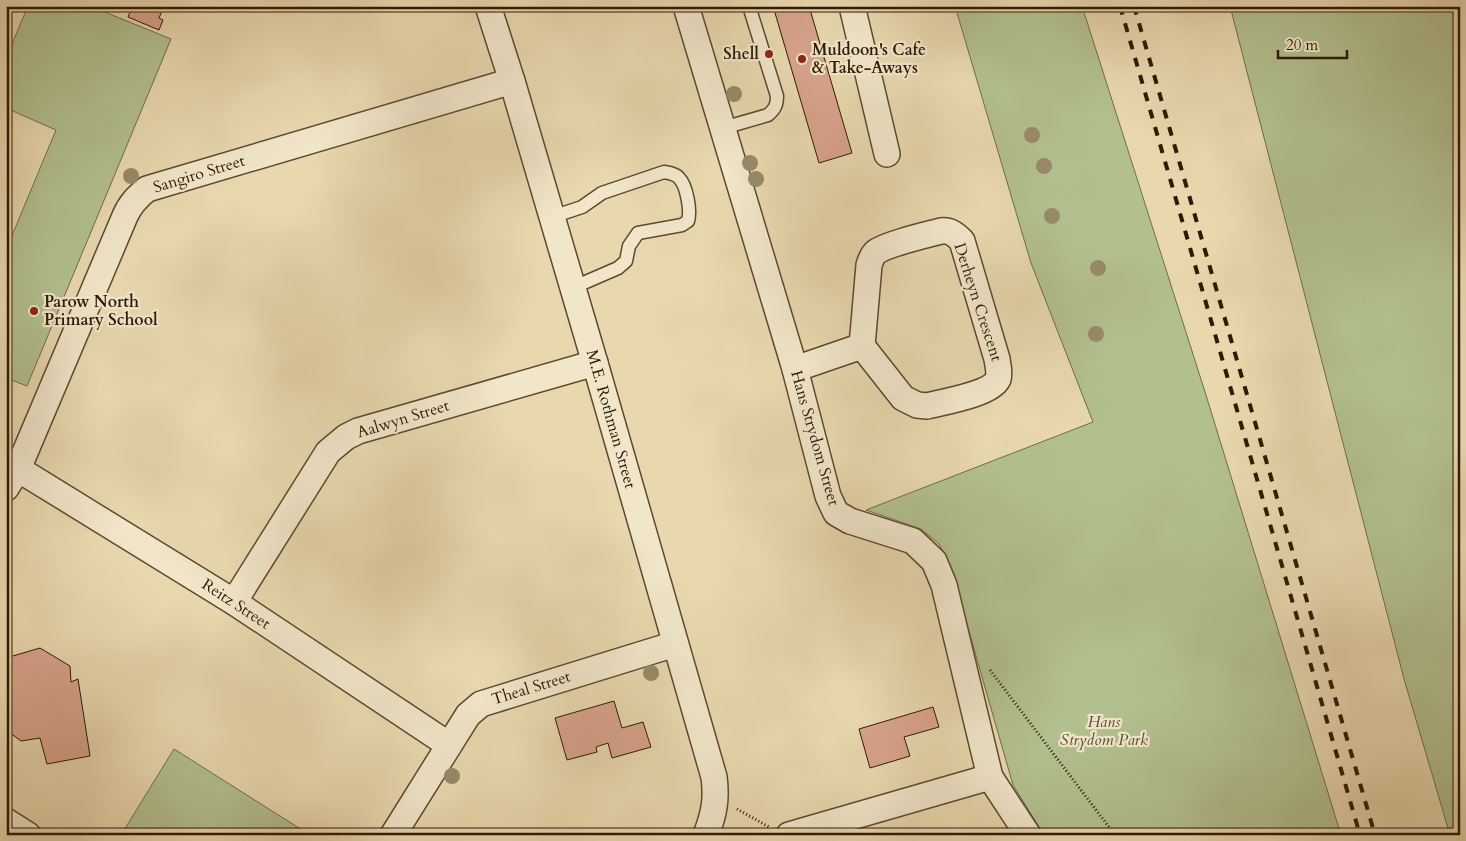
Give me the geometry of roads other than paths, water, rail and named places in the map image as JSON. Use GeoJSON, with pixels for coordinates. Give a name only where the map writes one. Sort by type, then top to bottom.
{"type":"FeatureCollection","features":[{"type":"Feature","properties":{"kind":"street","name":"M.E. Rothman Street"},"geometry":{"type":"LineString","coordinates":[[488,6],[596,363],[714,777],[716,796],[712,820],[706,835]]}},
{"type":"Feature","properties":{"kind":"street","name":"Hans Strydom Street"},"geometry":{"type":"LineString","coordinates":[[686,6],[794,369],[828,496],[836,512],[850,521],[913,541],[934,561],[944,585],[990,777],[1028,835]]}},
{"type":"Feature","properties":{"kind":"street"},"geometry":{"type":"LineString","coordinates":[[852,6],[887,154]]}},
{"type":"Feature","properties":{"kind":"street","name":"Sangiro Street"},"geometry":{"type":"LineString","coordinates":[[12,478],[129,207],[137,197],[148,189],[512,81]]}},
{"type":"Feature","properties":{"kind":"street","name":"Derheyn Crescent"},"geometry":{"type":"LineString","coordinates":[[941,231],[947,231],[962,241],[997,359],[998,380],[986,390],[927,406],[917,405],[903,398],[862,346],[869,265],[876,252],[886,247],[941,231]]}},
{"type":"Feature","properties":{"kind":"street"},"geometry":{"type":"LineString","coordinates":[[794,369],[862,346]]}},
{"type":"Feature","properties":{"kind":"street","name":"Aalwyn Street"},"geometry":{"type":"LineString","coordinates":[[234,602],[328,452],[346,437],[358,431],[596,363]]}},
{"type":"Feature","properties":{"kind":"street","name":"Reitz Street"},"geometry":{"type":"LineString","coordinates":[[12,478],[234,602],[449,745]]}},
{"type":"Feature","properties":{"kind":"street","name":"Theal Street"},"geometry":{"type":"LineString","coordinates":[[393,835],[468,715],[481,704],[675,644]]}},
{"type":"Feature","properties":{"kind":"street"},"geometry":{"type":"LineString","coordinates":[[782,832],[990,777]]}},
{"type":"Feature","properties":{"kind":"street"},"geometry":{"type":"LineString","coordinates":[[6,821],[28,835]]}},
{"type":"Feature","properties":{"kind":"lane"},"geometry":{"type":"LineString","coordinates":[[723,128],[768,114],[774,110],[777,104],[777,96],[750,11]]}},
{"type":"Feature","properties":{"kind":"lane"},"geometry":{"type":"LineString","coordinates":[[552,217],[582,207],[602,193],[664,172],[672,173],[680,178],[689,206],[688,221],[682,225],[638,233],[628,246],[626,261],[618,268],[572,288]]}},
{"type":"Feature","properties":{"kind":"railway"},"geometry":{"type":"LineString","coordinates":[[1120,6],[1360,835]]}},
{"type":"Feature","properties":{"kind":"railway"},"geometry":{"type":"LineString","coordinates":[[1134,6],[1375,835]]}},
{"type":"Feature","properties":{"kind":"place","name":"Shell"},"geometry":{"type":"Point","coordinates":[769,54]}},
{"type":"Feature","properties":{"kind":"place","name":"Muldoon's Cafe & Take-Aways"},"geometry":{"type":"Point","coordinates":[802,59]}},
{"type":"Feature","properties":{"kind":"place","name":"Parow North Primary School"},"geometry":{"type":"Point","coordinates":[34,311]}},
{"type":"Feature","properties":{"kind":"park label","name":"Hans Strydom Park"},"geometry":{"type":"Point","coordinates":[1104,731]}}]}
